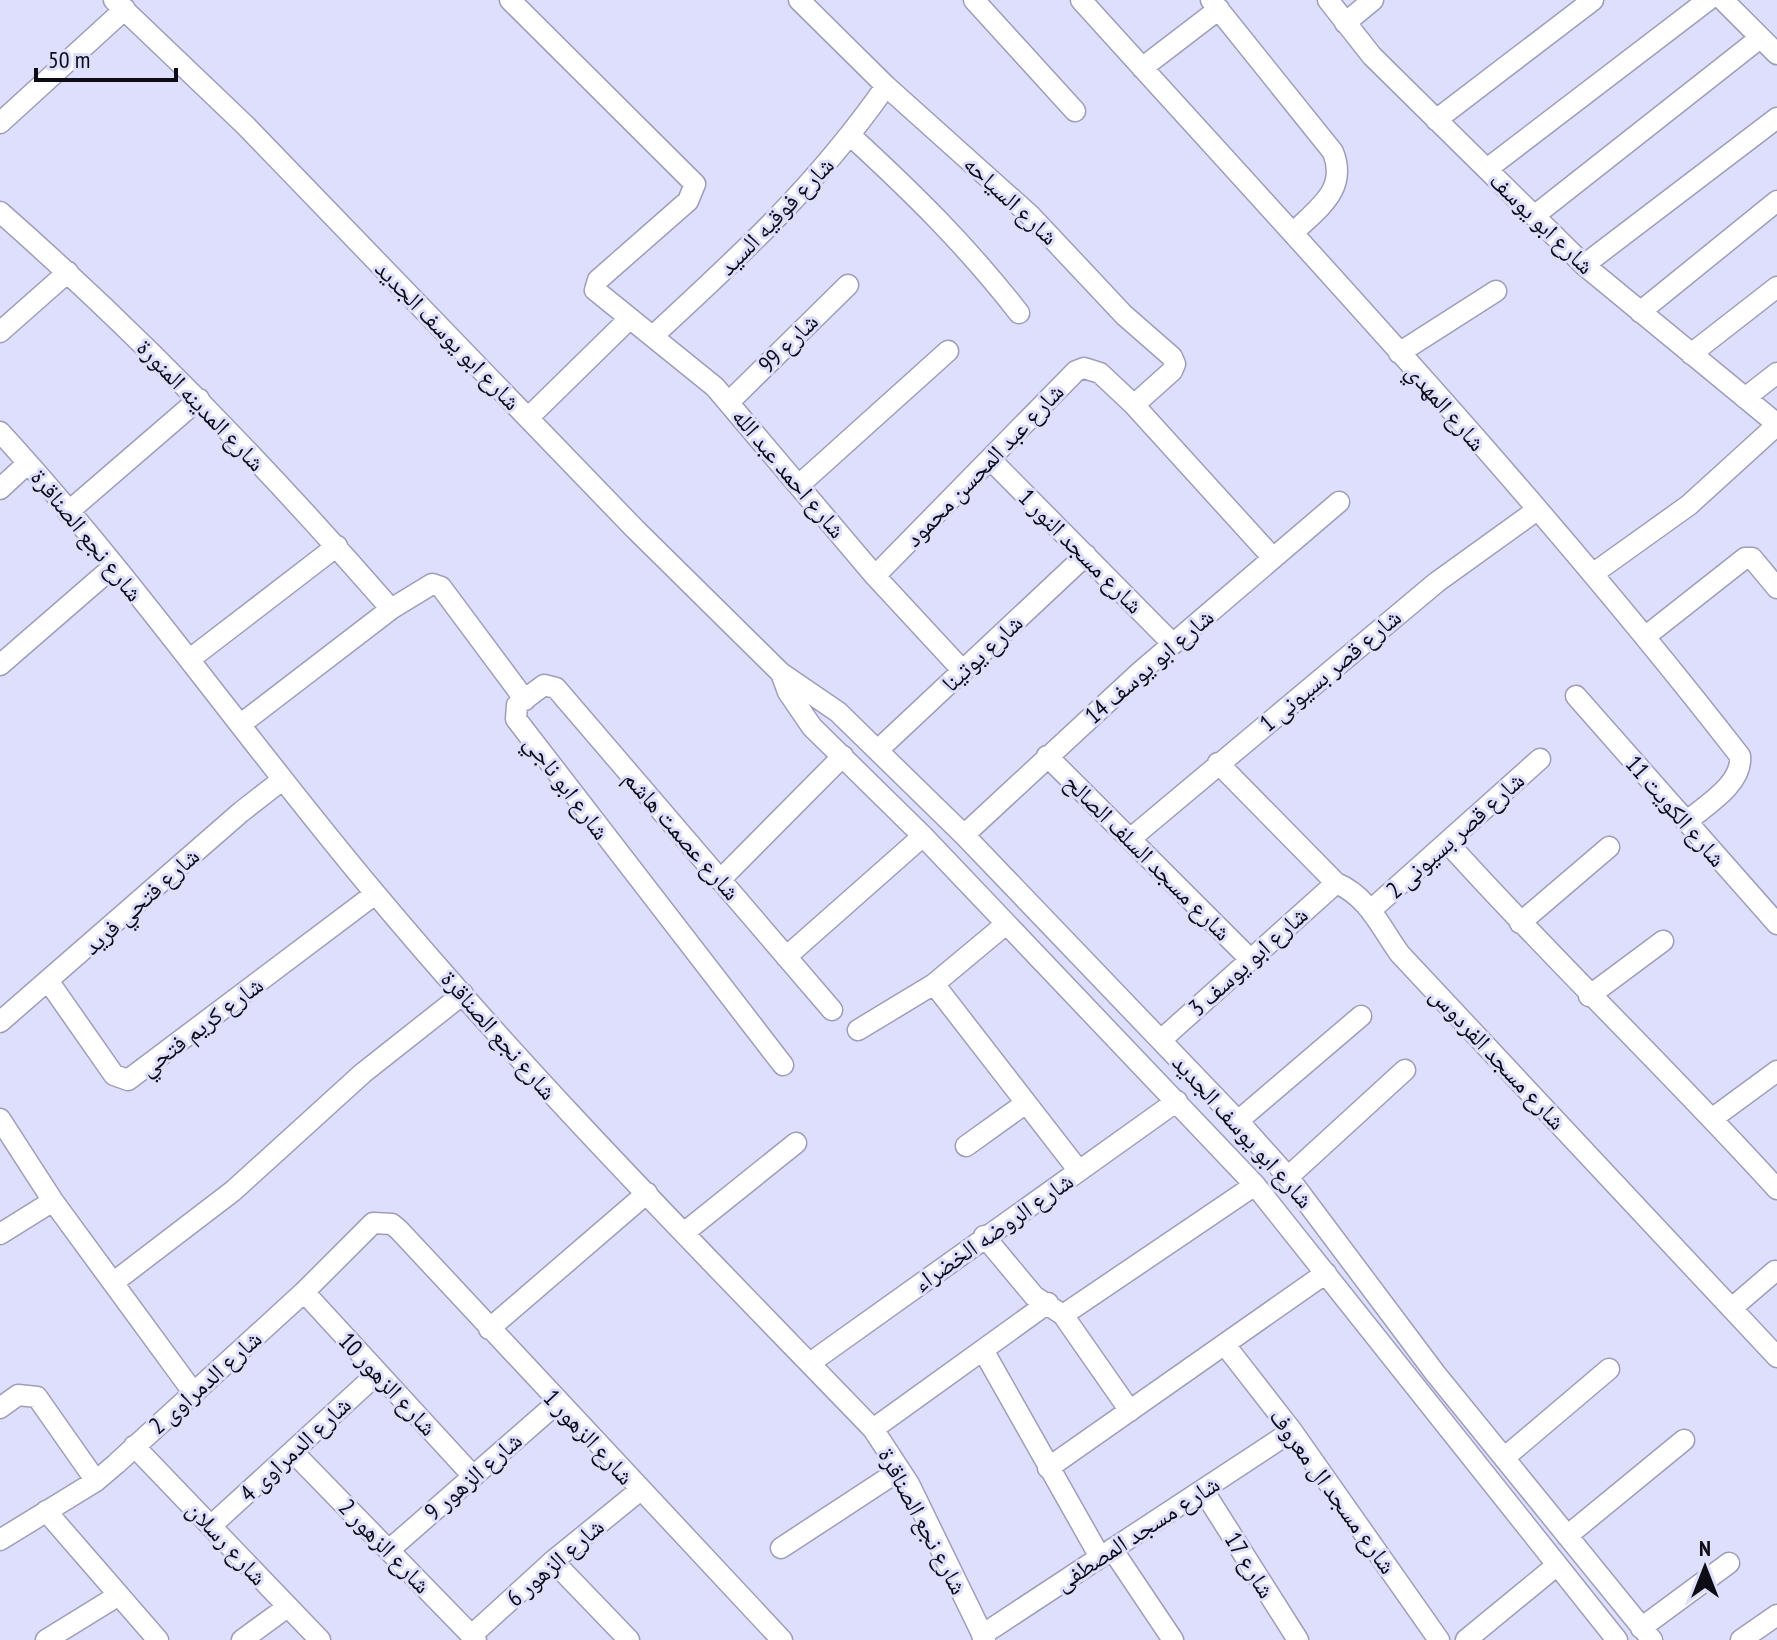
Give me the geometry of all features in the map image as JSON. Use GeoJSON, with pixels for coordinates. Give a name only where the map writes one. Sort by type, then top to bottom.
{"type":"FeatureCollection","features":[{"type":"Feature","properties":{"kind":"street","name":"شارع احمد عبد الله"},"geometry":{"type":"LineString","coordinates":[[510,0],[695,184],[694,193],[598,280],[595,290],[598,295],[628,320],[654,335],[729,402],[875,576],[963,671]]}},
{"type":"Feature","properties":{"kind":"street","name":"شارع السياحه"},"geometry":{"type":"LineString","coordinates":[[799,0],[886,86],[1012,198],[1124,315],[1172,357],[1175,364],[1172,371],[1134,405]]}},
{"type":"Feature","properties":{"kind":"street"},"geometry":{"type":"LineString","coordinates":[[974,0],[1075,111]]}},
{"type":"Feature","properties":{"kind":"street","name":"شارع المهدي"},"geometry":{"type":"LineString","coordinates":[[1081,0],[1293,233],[1594,573],[1740,756],[1741,767],[1736,778],[1686,822]]}},
{"type":"Feature","properties":{"kind":"street","name":"شارع ابو يوسف"},"geometry":{"type":"LineString","coordinates":[[1328,0],[1345,23],[1436,120],[1584,265],[1777,425]]}},
{"type":"Feature","properties":{"kind":"street"},"geometry":{"type":"LineString","coordinates":[[1345,23],[1373,0]]}},
{"type":"Feature","properties":{"kind":"street"},"geometry":{"type":"LineString","coordinates":[[1436,120],[1593,0]]}},
{"type":"Feature","properties":{"kind":"street"},"geometry":{"type":"LineString","coordinates":[[1487,169],[1708,0]]}},
{"type":"Feature","properties":{"kind":"street"},"geometry":{"type":"LineString","coordinates":[[1723,0],[1777,54]]}},
{"type":"Feature","properties":{"kind":"street"},"geometry":{"type":"LineString","coordinates":[[0,123],[119,5]]}},
{"type":"Feature","properties":{"kind":"street","name":"شارع ابو يوسف الجديد"},"geometry":{"type":"LineString","coordinates":[[119,5],[246,126],[528,418],[781,673],[820,697],[964,835],[1238,1121],[1288,1177],[1435,1373],[1646,1634]]}},
{"type":"Feature","properties":{"kind":"street"},"geometry":{"type":"LineString","coordinates":[[1142,68],[1215,5],[1333,152],[1339,180],[1334,193],[1293,233]]}},
{"type":"Feature","properties":{"kind":"street"},"geometry":{"type":"LineString","coordinates":[[1534,216],[1760,38]]}},
{"type":"Feature","properties":{"kind":"street","name":"شارع فوقيه السيد"},"geometry":{"type":"LineString","coordinates":[[654,335],[775,222],[851,136],[886,86]]}},
{"type":"Feature","properties":{"kind":"street"},"geometry":{"type":"LineString","coordinates":[[1584,265],[1777,118]]}},
{"type":"Feature","properties":{"kind":"street"},"geometry":{"type":"LineString","coordinates":[[851,136],[936,214],[970,250],[1019,313]]}},
{"type":"Feature","properties":{"kind":"street"},"geometry":{"type":"LineString","coordinates":[[1640,312],[1777,201]]}},
{"type":"Feature","properties":{"kind":"street","name":"شارع المدينه المنورة"},"geometry":{"type":"LineString","coordinates":[[0,212],[68,272],[199,399],[337,546],[391,609]]}},
{"type":"Feature","properties":{"kind":"street"},"geometry":{"type":"LineString","coordinates":[[0,332],[68,272]]}},
{"type":"Feature","properties":{"kind":"street","name":"شارع 99"},"geometry":{"type":"LineString","coordinates":[[729,402],[848,285]]}},
{"type":"Feature","properties":{"kind":"street"},"geometry":{"type":"LineString","coordinates":[[1691,354],[1777,287]]}},
{"type":"Feature","properties":{"kind":"street"},"geometry":{"type":"LineString","coordinates":[[1399,353],[1496,291]]}},
{"type":"Feature","properties":{"kind":"street"},"geometry":{"type":"LineString","coordinates":[[528,418],[628,320]]}},
{"type":"Feature","properties":{"kind":"street"},"geometry":{"type":"LineString","coordinates":[[799,485],[948,351]]}},
{"type":"Feature","properties":{"kind":"street","name":"شارع عبد المحسن محمود"},"geometry":{"type":"LineString","coordinates":[[875,576],[1076,371],[1093,369],[1134,405]]}},
{"type":"Feature","properties":{"kind":"street"},"geometry":{"type":"LineString","coordinates":[[1745,398],[1777,373]]}},
{"type":"Feature","properties":{"kind":"street"},"geometry":{"type":"LineString","coordinates":[[68,512],[199,399]]}},
{"type":"Feature","properties":{"kind":"street"},"geometry":{"type":"LineString","coordinates":[[1134,405],[1273,558]]}},
{"type":"Feature","properties":{"kind":"street"},"geometry":{"type":"LineString","coordinates":[[1594,573],[1689,505],[1777,425]]}},
{"type":"Feature","properties":{"kind":"street","name":"شارع نجع الصناقرة"},"geometry":{"type":"LineString","coordinates":[[0,432],[190,659],[282,780],[375,894],[580,1127],[873,1429],[900,1470],[983,1638]]}},
{"type":"Feature","properties":{"kind":"street","name":"شارع مسجد النور 1"},"geometry":{"type":"LineString","coordinates":[[990,459],[1173,644]]}},
{"type":"Feature","properties":{"kind":"street"},"geometry":{"type":"LineString","coordinates":[[0,489],[28,463]]}},
{"type":"Feature","properties":{"kind":"street","name":"شارع ابو يوسف 14"},"geometry":{"type":"LineString","coordinates":[[964,835],[1173,644],[1339,502]]}},
{"type":"Feature","properties":{"kind":"street","name":"شارع قصر بسيونى 1"},"geometry":{"type":"LineString","coordinates":[[1130,839],[1437,582],[1537,510]]}},
{"type":"Feature","properties":{"kind":"street"},"geometry":{"type":"LineString","coordinates":[[190,659],[337,546]]}},
{"type":"Feature","properties":{"kind":"street","name":"شارع يوتينا"},"geometry":{"type":"LineString","coordinates":[[878,750],[1086,555]]}},
{"type":"Feature","properties":{"kind":"street"},"geometry":{"type":"LineString","coordinates":[[1646,636],[1748,557],[1777,588]]}},
{"type":"Feature","properties":{"kind":"street"},"geometry":{"type":"LineString","coordinates":[[0,665],[113,567]]}},
{"type":"Feature","properties":{"kind":"street","name":"شارع ابو ناجي"},"geometry":{"type":"LineString","coordinates":[[241,724],[391,609],[428,585],[441,587],[525,700],[515,709],[516,719],[783,1065]]}},
{"type":"Feature","properties":{"kind":"street","name":"شارع ابو يوسف الجديد"},"geometry":{"type":"LineString","coordinates":[[781,673],[799,710],[827,741],[923,836],[1255,1185],[1617,1640]]}},
{"type":"Feature","properties":{"kind":"street","name":"شارع عصمت هاشم"},"geometry":{"type":"LineString","coordinates":[[525,700],[548,684],[556,688],[832,1010]]}},
{"type":"Feature","properties":{"kind":"street","name":"شارع الكويت 11"},"geometry":{"type":"LineString","coordinates":[[1576,696],[1777,924]]}},
{"type":"Feature","properties":{"kind":"street"},"geometry":{"type":"LineString","coordinates":[[827,741],[827,726],[834,721],[849,723]]}},
{"type":"Feature","properties":{"kind":"street"},"geometry":{"type":"LineString","coordinates":[[720,880],[843,756]]}},
{"type":"Feature","properties":{"kind":"street","name":"شارع مسجد السلف الصالح"},"geometry":{"type":"LineString","coordinates":[[1047,756],[1249,958]]}},
{"type":"Feature","properties":{"kind":"street","name":"شارع قصر بسيونى 2"},"geometry":{"type":"LineString","coordinates":[[1371,910],[1540,759]]}},
{"type":"Feature","properties":{"kind":"street","name":"شارع مسجد الفردوس"},"geometry":{"type":"LineString","coordinates":[[1218,763],[1336,883],[1371,910],[1400,954],[1777,1357]]}},
{"type":"Feature","properties":{"kind":"street","name":"شارع فتحي فريد"},"geometry":{"type":"LineString","coordinates":[[0,1022],[241,812],[282,780]]}},
{"type":"Feature","properties":{"kind":"street"},"geometry":{"type":"LineString","coordinates":[[786,957],[923,836]]}},
{"type":"Feature","properties":{"kind":"street"},"geometry":{"type":"LineString","coordinates":[[1447,842],[1589,996],[1713,1118],[1777,1189]]}},
{"type":"Feature","properties":{"kind":"street"},"geometry":{"type":"LineString","coordinates":[[1520,923],[1609,847]]}},
{"type":"Feature","properties":{"kind":"street","name":"شارع ابو يوسف 3"},"geometry":{"type":"LineString","coordinates":[[1161,1040],[1336,883]]}},
{"type":"Feature","properties":{"kind":"street","name":"شارع كريم فتحي"},"geometry":{"type":"LineString","coordinates":[[49,982],[114,1075],[128,1080],[375,894]]}},
{"type":"Feature","properties":{"kind":"street"},"geometry":{"type":"LineString","coordinates":[[858,1030],[934,984],[1006,924]]}},
{"type":"Feature","properties":{"kind":"street"},"geometry":{"type":"LineString","coordinates":[[1589,996],[1663,941]]}},
{"type":"Feature","properties":{"kind":"street"},"geometry":{"type":"LineString","coordinates":[[934,984],[1079,1171]]}},
{"type":"Feature","properties":{"kind":"street"},"geometry":{"type":"LineString","coordinates":[[114,1282],[233,1191],[363,1073],[463,994]]}},
{"type":"Feature","properties":{"kind":"street"},"geometry":{"type":"LineString","coordinates":[[1238,1121],[1361,1016]]}},
{"type":"Feature","properties":{"kind":"street"},"geometry":{"type":"LineString","coordinates":[[1288,1177],[1405,1070]]}},
{"type":"Feature","properties":{"kind":"street"},"geometry":{"type":"LineString","coordinates":[[1713,1118],[1777,1071]]}},
{"type":"Feature","properties":{"kind":"street","name":"شارع الروضه الخضراء"},"geometry":{"type":"LineString","coordinates":[[810,1363],[1177,1101]]}},
{"type":"Feature","properties":{"kind":"street"},"geometry":{"type":"LineString","coordinates":[[966,1146],[1026,1103]]}},
{"type":"Feature","properties":{"kind":"street"},"geometry":{"type":"LineString","coordinates":[[0,1119],[53,1201],[193,1392]]}},
{"type":"Feature","properties":{"kind":"street"},"geometry":{"type":"LineString","coordinates":[[685,1232],[796,1143]]}},
{"type":"Feature","properties":{"kind":"street"},"geometry":{"type":"LineString","coordinates":[[873,1429],[983,1350],[1255,1185]]}},
{"type":"Feature","properties":{"kind":"street"},"geometry":{"type":"LineString","coordinates":[[489,1329],[647,1193]]}},
{"type":"Feature","properties":{"kind":"street"},"geometry":{"type":"LineString","coordinates":[[0,1234],[53,1201]]}},
{"type":"Feature","properties":{"kind":"street","name":"شارع الدمراوى 2"},"geometry":{"type":"LineString","coordinates":[[0,1540],[96,1481],[304,1292],[373,1223],[392,1224],[399,1230]]}},
{"type":"Feature","properties":{"kind":"street","name":"شارع الزهور 1"},"geometry":{"type":"LineString","coordinates":[[399,1230],[639,1491],[782,1640]]}},
{"type":"Feature","properties":{"kind":"street"},"geometry":{"type":"LineString","coordinates":[[984,1236],[1034,1296],[1055,1309],[1130,1411]]}},
{"type":"Feature","properties":{"kind":"street"},"geometry":{"type":"LineString","coordinates":[[1732,1308],[1775,1271]]}},
{"type":"Feature","properties":{"kind":"street"},"geometry":{"type":"LineString","coordinates":[[1048,1468],[1326,1273]]}},
{"type":"Feature","properties":{"kind":"street","name":"شارع الزهور 10"},"geometry":{"type":"LineString","coordinates":[[304,1292],[473,1476]]}},
{"type":"Feature","properties":{"kind":"street","name":"شارع مسجد ال معروف"},"geometry":{"type":"LineString","coordinates":[[1225,1345],[1292,1431],[1439,1640]]}},
{"type":"Feature","properties":{"kind":"street"},"geometry":{"type":"LineString","coordinates":[[983,1350],[1048,1468],[1106,1553],[1173,1640]]}},
{"type":"Feature","properties":{"kind":"street"},"geometry":{"type":"LineString","coordinates":[[1504,1458],[1609,1369]]}},
{"type":"Feature","properties":{"kind":"street","name":"شارع الدمراوى 4"},"geometry":{"type":"LineString","coordinates":[[212,1525],[378,1373]]}},
{"type":"Feature","properties":{"kind":"street"},"geometry":{"type":"LineString","coordinates":[[1416,1389],[1435,1373]]}},
{"type":"Feature","properties":{"kind":"street"},"geometry":{"type":"LineString","coordinates":[[0,1408],[18,1395],[37,1397],[96,1481]]}},
{"type":"Feature","properties":{"kind":"street","name":"شارع الزهور 9"},"geometry":{"type":"LineString","coordinates":[[389,1550],[557,1403]]}},
{"type":"Feature","properties":{"kind":"street","name":"شارع مسجد المصطفى"},"geometry":{"type":"LineString","coordinates":[[983,1638],[1292,1431]]}},
{"type":"Feature","properties":{"kind":"street"},"geometry":{"type":"LineString","coordinates":[[1567,1536],[1684,1440]]}},
{"type":"Feature","properties":{"kind":"street","name":"شارع رسلان"},"geometry":{"type":"LineString","coordinates":[[134,1446],[320,1640]]}},
{"type":"Feature","properties":{"kind":"street","name":"شارع الزهور 2"},"geometry":{"type":"LineString","coordinates":[[293,1452],[474,1638]]}},
{"type":"Feature","properties":{"kind":"street"},"geometry":{"type":"LineString","coordinates":[[781,1548],[900,1470]]}},
{"type":"Feature","properties":{"kind":"street","name":"شارع 17"},"geometry":{"type":"LineString","coordinates":[[1203,1490],[1298,1640]]}},
{"type":"Feature","properties":{"kind":"street","name":"شارع الزهور 6"},"geometry":{"type":"LineString","coordinates":[[474,1638],[553,1561],[639,1491]]}},
{"type":"Feature","properties":{"kind":"street"},"geometry":{"type":"LineString","coordinates":[[46,1511],[158,1640]]}},
{"type":"Feature","properties":{"kind":"street"},"geometry":{"type":"LineString","coordinates":[[553,1561],[629,1640]]}},
{"type":"Feature","properties":{"kind":"street"},"geometry":{"type":"LineString","coordinates":[[1646,1634],[1729,1563]]}},
{"type":"Feature","properties":{"kind":"street"},"geometry":{"type":"LineString","coordinates":[[1466,1640],[1556,1566]]}},
{"type":"Feature","properties":{"kind":"street"},"geometry":{"type":"LineString","coordinates":[[46,1640],[119,1595]]}},
{"type":"Feature","properties":{"kind":"street"},"geometry":{"type":"LineString","coordinates":[[242,1640],[286,1608]]}},
{"type":"Feature","properties":{"kind":"street"},"geometry":{"type":"LineString","coordinates":[[1741,1640],[1777,1615]]}}]}
